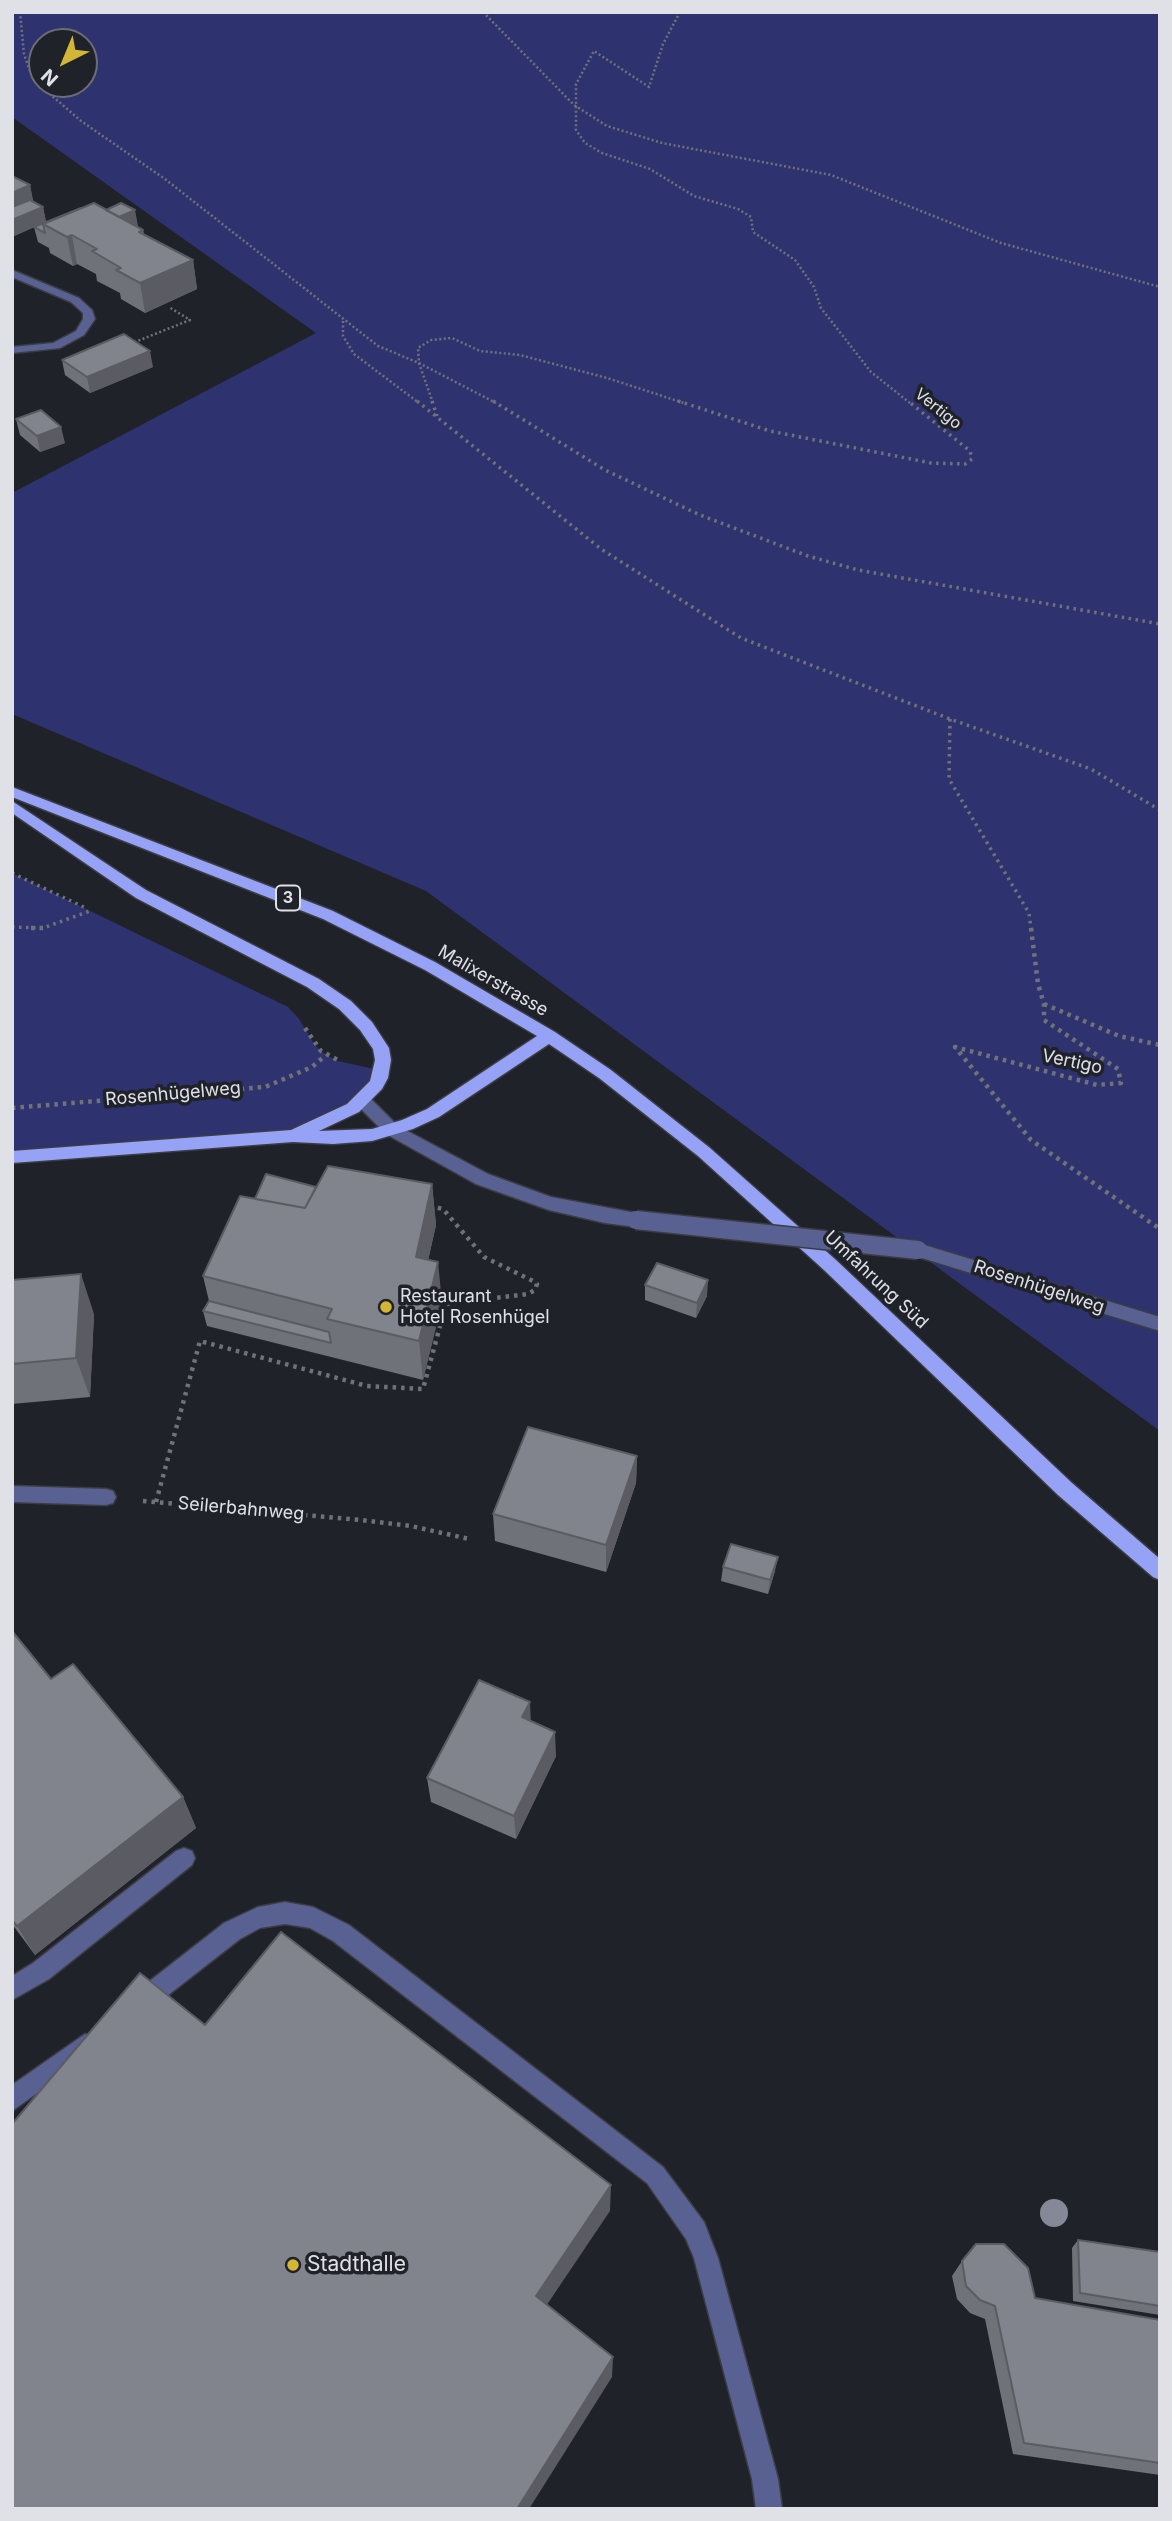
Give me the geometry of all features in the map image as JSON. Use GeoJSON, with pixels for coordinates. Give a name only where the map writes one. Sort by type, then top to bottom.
{"type":"FeatureCollection","features":[{"type":"Feature","properties":{"kind":"main road","name":"Malixerstrasse"},"geometry":{"type":"LineString","coordinates":[[12,792],[328,915],[430,967],[549,1035],[452,1102],[421,1119],[392,1130],[347,1138],[293,1136],[12,1157]]}},
{"type":"Feature","properties":{"kind":"main road"},"geometry":{"type":"LineString","coordinates":[[12,806],[141,894],[293,972],[345,1004],[376,1037],[383,1060],[380,1078],[362,1100],[342,1114],[293,1136]]}},
{"type":"Feature","properties":{"kind":"main road","name":"Umfahrung Süd"},"geometry":{"type":"LineString","coordinates":[[549,1035],[605,1074],[704,1152],[830,1265],[1065,1489],[1160,1571]]}},
{"type":"Feature","properties":{"kind":"street"},"geometry":{"type":"LineString","coordinates":[[12,273],[75,300],[88,312],[89,319],[80,333],[56,346],[12,350]]}},
{"type":"Feature","properties":{"kind":"street","name":"Rosenhügelweg"},"geometry":{"type":"LineString","coordinates":[[362,1100],[392,1130],[458,1168],[514,1192],[580,1211],[636,1220],[918,1250],[1160,1324]]}},
{"type":"Feature","properties":{"kind":"street"},"geometry":{"type":"LineString","coordinates":[[12,1494],[106,1497]]}},
{"type":"Feature","properties":{"kind":"street"},"geometry":{"type":"LineString","coordinates":[[12,1989],[41,1970],[184,1858]]}},
{"type":"Feature","properties":{"kind":"street"},"geometry":{"type":"LineString","coordinates":[[122,2017],[232,1931],[258,1918],[285,1913],[313,1918],[341,1933],[655,2175],[677,2204],[695,2231],[706,2258],[765,2479],[769,2509]]}},
{"type":"Feature","properties":{"kind":"street"},"geometry":{"type":"LineString","coordinates":[[12,2099],[100,2034]]}},
{"type":"Feature","properties":{"kind":"path"},"geometry":{"type":"LineString","coordinates":[[20,12],[24,54],[30,71],[60,105],[165,179],[378,346],[419,363],[488,398],[605,470],[700,515],[808,556],[923,583],[1160,624]]}},
{"type":"Feature","properties":{"kind":"path"},"geometry":{"type":"LineString","coordinates":[[483,12],[574,105],[607,127],[634,136],[831,175],[1001,243],[1160,287]]}},
{"type":"Feature","properties":{"kind":"path","name":"Vertigo"},"geometry":{"type":"LineString","coordinates":[[419,363],[418,348],[423,343],[440,337],[452,338],[490,354],[520,355],[607,378],[770,431],[931,463],[965,464],[972,459],[970,451],[872,372],[821,308],[814,287],[795,260],[753,232],[751,217],[738,209],[694,196],[650,169],[602,153],[585,143],[576,130],[576,84],[594,51],[649,88],[663,44],[680,12]]}},
{"type":"Feature","properties":{"kind":"path"},"geometry":{"type":"LineString","coordinates":[[132,343],[190,320],[169,307]]}},
{"type":"Feature","properties":{"kind":"path"},"geometry":{"type":"LineString","coordinates":[[343,321],[343,336],[354,354],[437,416],[601,549],[741,638],[950,719],[1091,769],[1160,810]]}},
{"type":"Feature","properties":{"kind":"path"},"geometry":{"type":"LineString","coordinates":[[419,363],[437,416]]}},
{"type":"Feature","properties":{"kind":"path","name":"Vertigo"},"geometry":{"type":"LineString","coordinates":[[950,719],[949,779],[1029,913],[1038,984],[1044,1004],[1044,1020],[1118,1069],[1121,1083],[1097,1085],[954,1047],[1031,1140],[1160,1229]]}},
{"type":"Feature","properties":{"kind":"path"},"geometry":{"type":"LineString","coordinates":[[12,927],[43,928],[91,911]]}},
{"type":"Feature","properties":{"kind":"path"},"geometry":{"type":"LineString","coordinates":[[1044,1004],[1119,1036],[1160,1045]]}},
{"type":"Feature","properties":{"kind":"path","name":"Rosenhügelweg"},"geometry":{"type":"LineString","coordinates":[[12,1108],[264,1087],[312,1067],[326,1055]]}},
{"type":"Feature","properties":{"kind":"path"},"geometry":{"type":"LineString","coordinates":[[156,1502],[200,1341],[367,1385],[423,1389],[446,1304],[528,1294],[535,1290],[537,1284],[533,1281],[484,1257],[443,1209],[418,1203]]}},
{"type":"Feature","properties":{"kind":"path","name":"Seilerbahnweg"},"geometry":{"type":"LineString","coordinates":[[106,1497],[361,1520],[411,1526],[469,1539]]}},
{"type":"Feature","properties":{"kind":"shaded area"},"geometry":{"type":"Polygon","coordinates":[[[12,12],[1160,12],[1160,1431],[426,891],[12,714],[12,493],[316,333],[12,117],[12,12]]]}},
{"type":"Feature","properties":{"kind":"shaded area"},"geometry":{"type":"Polygon","coordinates":[[[12,873],[288,1007],[315,1045],[326,1055],[338,1061],[383,1071],[370,1093],[293,1136],[12,1157],[12,873]]]}},
{"type":"Feature","properties":{"kind":"building"},"geometry":{"type":"Polygon","coordinates":[[[12,176],[30,185],[12,193],[12,176]]]}},
{"type":"Feature","properties":{"kind":"building"},"geometry":{"type":"Polygon","coordinates":[[[30,200],[43,207],[12,220],[12,207],[30,200]]]}},
{"type":"Feature","properties":{"kind":"building"},"geometry":{"type":"Polygon","coordinates":[[[94,203],[143,230],[139,232],[193,260],[140,283],[116,270],[121,268],[92,251],[97,249],[72,235],[67,237],[43,224],[94,203]]]}},
{"type":"Feature","properties":{"kind":"building"},"geometry":{"type":"Polygon","coordinates":[[[121,203],[135,210],[119,217],[106,210],[121,203]]]}},
{"type":"Feature","properties":{"kind":"building"},"geometry":{"type":"Polygon","coordinates":[[[81,208],[43,224],[45,233],[34,227],[81,208]]]}},
{"type":"Feature","properties":{"kind":"building"},"geometry":{"type":"Polygon","coordinates":[[[124,334],[150,351],[87,377],[62,360],[124,334]]]}},
{"type":"Feature","properties":{"kind":"building"},"geometry":{"type":"Polygon","coordinates":[[[41,410],[61,427],[37,436],[16,419],[41,410]]]}},
{"type":"Feature","properties":{"kind":"building"},"geometry":{"type":"Polygon","coordinates":[[[328,1166],[432,1184],[416,1257],[438,1262],[419,1341],[327,1319],[332,1309],[203,1276],[240,1196],[305,1208],[328,1166]]]}},
{"type":"Feature","properties":{"kind":"building"},"geometry":{"type":"Polygon","coordinates":[[[266,1174],[316,1187],[305,1208],[255,1199],[266,1174]]]}},
{"type":"Feature","properties":{"kind":"building"},"geometry":{"type":"Polygon","coordinates":[[[657,1263],[708,1280],[697,1303],[645,1285],[657,1263]]]}},
{"type":"Feature","properties":{"kind":"building"},"geometry":{"type":"Polygon","coordinates":[[[81,1274],[76,1358],[12,1364],[12,1280],[81,1274]]]}},
{"type":"Feature","properties":{"kind":"building"},"geometry":{"type":"Polygon","coordinates":[[[209,1301],[329,1332],[331,1343],[203,1311],[209,1301]]]}},
{"type":"Feature","properties":{"kind":"building"},"geometry":{"type":"Polygon","coordinates":[[[528,1427],[637,1456],[606,1545],[493,1514],[528,1427]]]}},
{"type":"Feature","properties":{"kind":"building"},"geometry":{"type":"Polygon","coordinates":[[[731,1544],[778,1557],[770,1580],[723,1567],[731,1544]]]}},
{"type":"Feature","properties":{"kind":"building"},"geometry":{"type":"Polygon","coordinates":[[[12,1631],[51,1679],[73,1664],[183,1797],[17,1926],[12,1920],[12,1631]]]}},
{"type":"Feature","properties":{"kind":"building"},"geometry":{"type":"Polygon","coordinates":[[[479,1680],[530,1702],[522,1717],[555,1732],[514,1816],[427,1778],[479,1680]]]}},
{"type":"Feature","properties":{"kind":"building","name":"Stadthalle"},"geometry":{"type":"Polygon","coordinates":[[[281,1932],[611,2185],[536,2296],[613,2357],[517,2509],[12,2509],[12,2124],[140,1973],[205,2025],[281,1932]]]}},
{"type":"Feature","properties":{"kind":"building"},"geometry":{"type":"Polygon","coordinates":[[[1078,2240],[1160,2252],[1160,2306],[1080,2293],[1078,2240]]]}},
{"type":"Feature","properties":{"kind":"building"},"geometry":{"type":"Polygon","coordinates":[[[976,2244],[1004,2244],[1028,2268],[1035,2298],[1160,2320],[1160,2463],[1024,2443],[995,2306],[980,2300],[966,2286],[962,2261],[976,2244]]]}},
{"type":"Feature","properties":{"kind":"place","name":"Restaurant Hotel Rosenhügel"},"geometry":{"type":"Point","coordinates":[386,1307]}},
{"type":"Feature","properties":{"kind":"place","name":"Stadthalle"},"geometry":{"type":"Point","coordinates":[293,2265]}}]}
